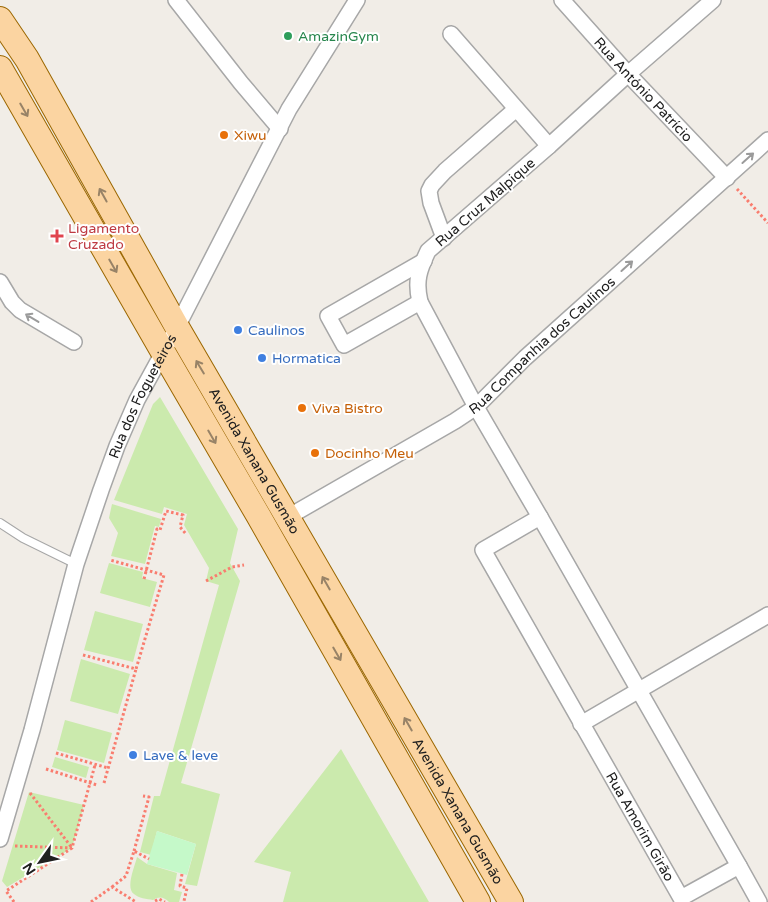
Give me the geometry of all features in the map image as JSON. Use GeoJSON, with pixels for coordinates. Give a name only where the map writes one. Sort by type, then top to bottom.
{"type":"FeatureCollection","features":[{"type":"Feature","properties":{"kind":"main road","name":"Avenida Xanana Gusmão"},"geometry":{"type":"LineString","coordinates":[[0,19],[27,59],[177,327],[511,902]]}},
{"type":"Feature","properties":{"kind":"main road","name":"Avenida Xanana Gusmão"},"geometry":{"type":"LineString","coordinates":[[0,68],[258,515],[478,902]]}},
{"type":"Feature","properties":{"kind":"street"},"geometry":{"type":"LineString","coordinates":[[176,0],[241,84],[280,129]]}},
{"type":"Feature","properties":{"kind":"street","name":"Rua dos Fogueteiros"},"geometry":{"type":"LineString","coordinates":[[6,842],[32,730],[76,564],[100,490],[137,400],[177,327],[289,109],[357,0]]}},
{"type":"Feature","properties":{"kind":"street","name":"Rua António Patrício"},"geometry":{"type":"LineString","coordinates":[[562,0],[628,74],[727,178]]}},
{"type":"Feature","properties":{"kind":"street","name":"Rua Cruz Malpique"},"geometry":{"type":"LineString","coordinates":[[476,407],[420,302],[417,291],[420,269],[428,251],[549,146],[708,1]]}},
{"type":"Feature","properties":{"kind":"street"},"geometry":{"type":"LineString","coordinates":[[451,34],[549,146]]}},
{"type":"Feature","properties":{"kind":"street"},"geometry":{"type":"LineString","coordinates":[[444,238],[431,204],[429,191],[432,184],[516,109]]}},
{"type":"Feature","properties":{"kind":"street","name":"Rua Companhia dos Caulinos"},"geometry":{"type":"LineString","coordinates":[[288,516],[455,421],[476,407],[525,358],[768,140]]}},
{"type":"Feature","properties":{"kind":"street","name":"Rua Cruz Malpique"},"geometry":{"type":"LineString","coordinates":[[420,302],[344,344],[328,316],[424,261]]}},
{"type":"Feature","properties":{"kind":"street"},"geometry":{"type":"LineString","coordinates":[[0,282],[12,302],[20,310],[74,342]]}},
{"type":"Feature","properties":{"kind":"street"},"geometry":{"type":"LineString","coordinates":[[476,407],[759,902]]}},
{"type":"Feature","properties":{"kind":"street","name":"Rua Amorim Girão"},"geometry":{"type":"LineString","coordinates":[[540,517],[483,550],[581,724],[681,898],[739,866]]}},
{"type":"Feature","properties":{"kind":"street"},"geometry":{"type":"LineString","coordinates":[[581,724],[768,615]]}},
{"type":"Feature","properties":{"kind":"lane"},"geometry":{"type":"LineString","coordinates":[[0,523],[23,538],[76,564]]}},
{"type":"Feature","properties":{"kind":"path"},"geometry":{"type":"LineString","coordinates":[[727,178],[768,223]]}},
{"type":"Feature","properties":{"kind":"path"},"geometry":{"type":"LineString","coordinates":[[144,579],[157,529],[160,530],[166,511],[183,515],[180,528],[186,534]]}},
{"type":"Feature","properties":{"kind":"path"},"geometry":{"type":"LineString","coordinates":[[104,783],[164,575],[110,560]]}},
{"type":"Feature","properties":{"kind":"path"},"geometry":{"type":"LineString","coordinates":[[206,580],[232,568],[244,565]]}},
{"type":"Feature","properties":{"kind":"path"},"geometry":{"type":"LineString","coordinates":[[83,654],[136,669]]}},
{"type":"Feature","properties":{"kind":"path"},"geometry":{"type":"LineString","coordinates":[[56,753],[108,768]]}},
{"type":"Feature","properties":{"kind":"path"},"geometry":{"type":"LineString","coordinates":[[14,902],[6,891],[72,848],[95,765]]}},
{"type":"Feature","properties":{"kind":"path"},"geometry":{"type":"LineString","coordinates":[[46,769],[97,784]]}},
{"type":"Feature","properties":{"kind":"path"},"geometry":{"type":"LineString","coordinates":[[29,792],[72,848]]}},
{"type":"Feature","properties":{"kind":"path"},"geometry":{"type":"LineString","coordinates":[[91,902],[126,876],[149,797],[143,796]]}},
{"type":"Feature","properties":{"kind":"path"},"geometry":{"type":"LineString","coordinates":[[6,842],[72,848]]}},
{"type":"Feature","properties":{"kind":"path"},"geometry":{"type":"LineString","coordinates":[[134,851],[149,859]]}},
{"type":"Feature","properties":{"kind":"path"},"geometry":{"type":"LineString","coordinates":[[182,874],[180,886],[187,888],[184,901],[189,902]]}},
{"type":"Feature","properties":{"kind":"path"},"geometry":{"type":"LineString","coordinates":[[112,887],[136,902]]}},
{"type":"Feature","properties":{"kind":"path"},"geometry":{"type":"LineString","coordinates":[[154,902],[159,899],[166,902]]}},
{"type":"Feature","properties":{"kind":"green space"},"geometry":{"type":"Polygon","coordinates":[[[160,397],[238,529],[230,563],[240,581],[181,783],[220,794],[197,886],[185,884],[196,844],[157,831],[151,855],[140,852],[154,796],[160,796],[219,585],[206,581],[209,568],[184,525],[187,514],[164,507],[162,514],[114,500],[153,404],[160,397]]]}},
{"type":"Feature","properties":{"kind":"green space"},"geometry":{"type":"Polygon","coordinates":[[[112,504],[161,519],[159,527],[155,526],[145,564],[111,556],[118,533],[109,518],[112,504]]]}},
{"type":"Feature","properties":{"kind":"green space"},"geometry":{"type":"Polygon","coordinates":[[[109,563],[143,572],[142,578],[157,582],[150,607],[100,593],[109,563]]]}},
{"type":"Feature","properties":{"kind":"green space"},"geometry":{"type":"Polygon","coordinates":[[[95,611],[143,624],[133,662],[84,650],[95,611]]]}},
{"type":"Feature","properties":{"kind":"green space"},"geometry":{"type":"Polygon","coordinates":[[[81,659],[130,674],[118,714],[70,701],[81,659]]]}},
{"type":"Feature","properties":{"kind":"green space"},"geometry":{"type":"Polygon","coordinates":[[[65,720],[112,733],[104,763],[57,750],[65,720]]]}},
{"type":"Feature","properties":{"kind":"green space"},"geometry":{"type":"Polygon","coordinates":[[[341,749],[429,902],[283,902],[291,872],[254,862],[341,749]]]}},
{"type":"Feature","properties":{"kind":"green space"},"geometry":{"type":"Polygon","coordinates":[[[55,757],[89,767],[86,778],[52,767],[55,757]]]}},
{"type":"Feature","properties":{"kind":"green space"},"geometry":{"type":"Polygon","coordinates":[[[29,792],[84,805],[72,848],[7,887],[2,881],[29,792]]]}},
{"type":"Feature","properties":{"kind":"green space"},"geometry":{"type":"Polygon","coordinates":[[[157,831],[196,844],[187,875],[147,864],[157,831]]]}},
{"type":"Feature","properties":{"kind":"green space"},"geometry":{"type":"Polygon","coordinates":[[[137,857],[147,864],[177,873],[174,890],[182,892],[179,902],[169,902],[161,898],[148,899],[140,897],[131,891],[130,882],[137,857]]]}},
{"type":"Feature","properties":{"kind":"place","name":"AmazinGym"},"geometry":{"type":"Point","coordinates":[288,36]}},
{"type":"Feature","properties":{"kind":"place","name":"Xiwu"},"geometry":{"type":"Point","coordinates":[224,135]}},
{"type":"Feature","properties":{"kind":"place","name":"Ligamento Cruzado"},"geometry":{"type":"Point","coordinates":[57,236]}},
{"type":"Feature","properties":{"kind":"place","name":"Caulinos"},"geometry":{"type":"Point","coordinates":[238,330]}},
{"type":"Feature","properties":{"kind":"place","name":"Hormatica"},"geometry":{"type":"Point","coordinates":[262,358]}},
{"type":"Feature","properties":{"kind":"place","name":"Viva Bistro"},"geometry":{"type":"Point","coordinates":[302,408]}},
{"type":"Feature","properties":{"kind":"place","name":"Docinho Meu"},"geometry":{"type":"Point","coordinates":[315,453]}},
{"type":"Feature","properties":{"kind":"place","name":"Lave & leve"},"geometry":{"type":"Point","coordinates":[133,755]}}]}
